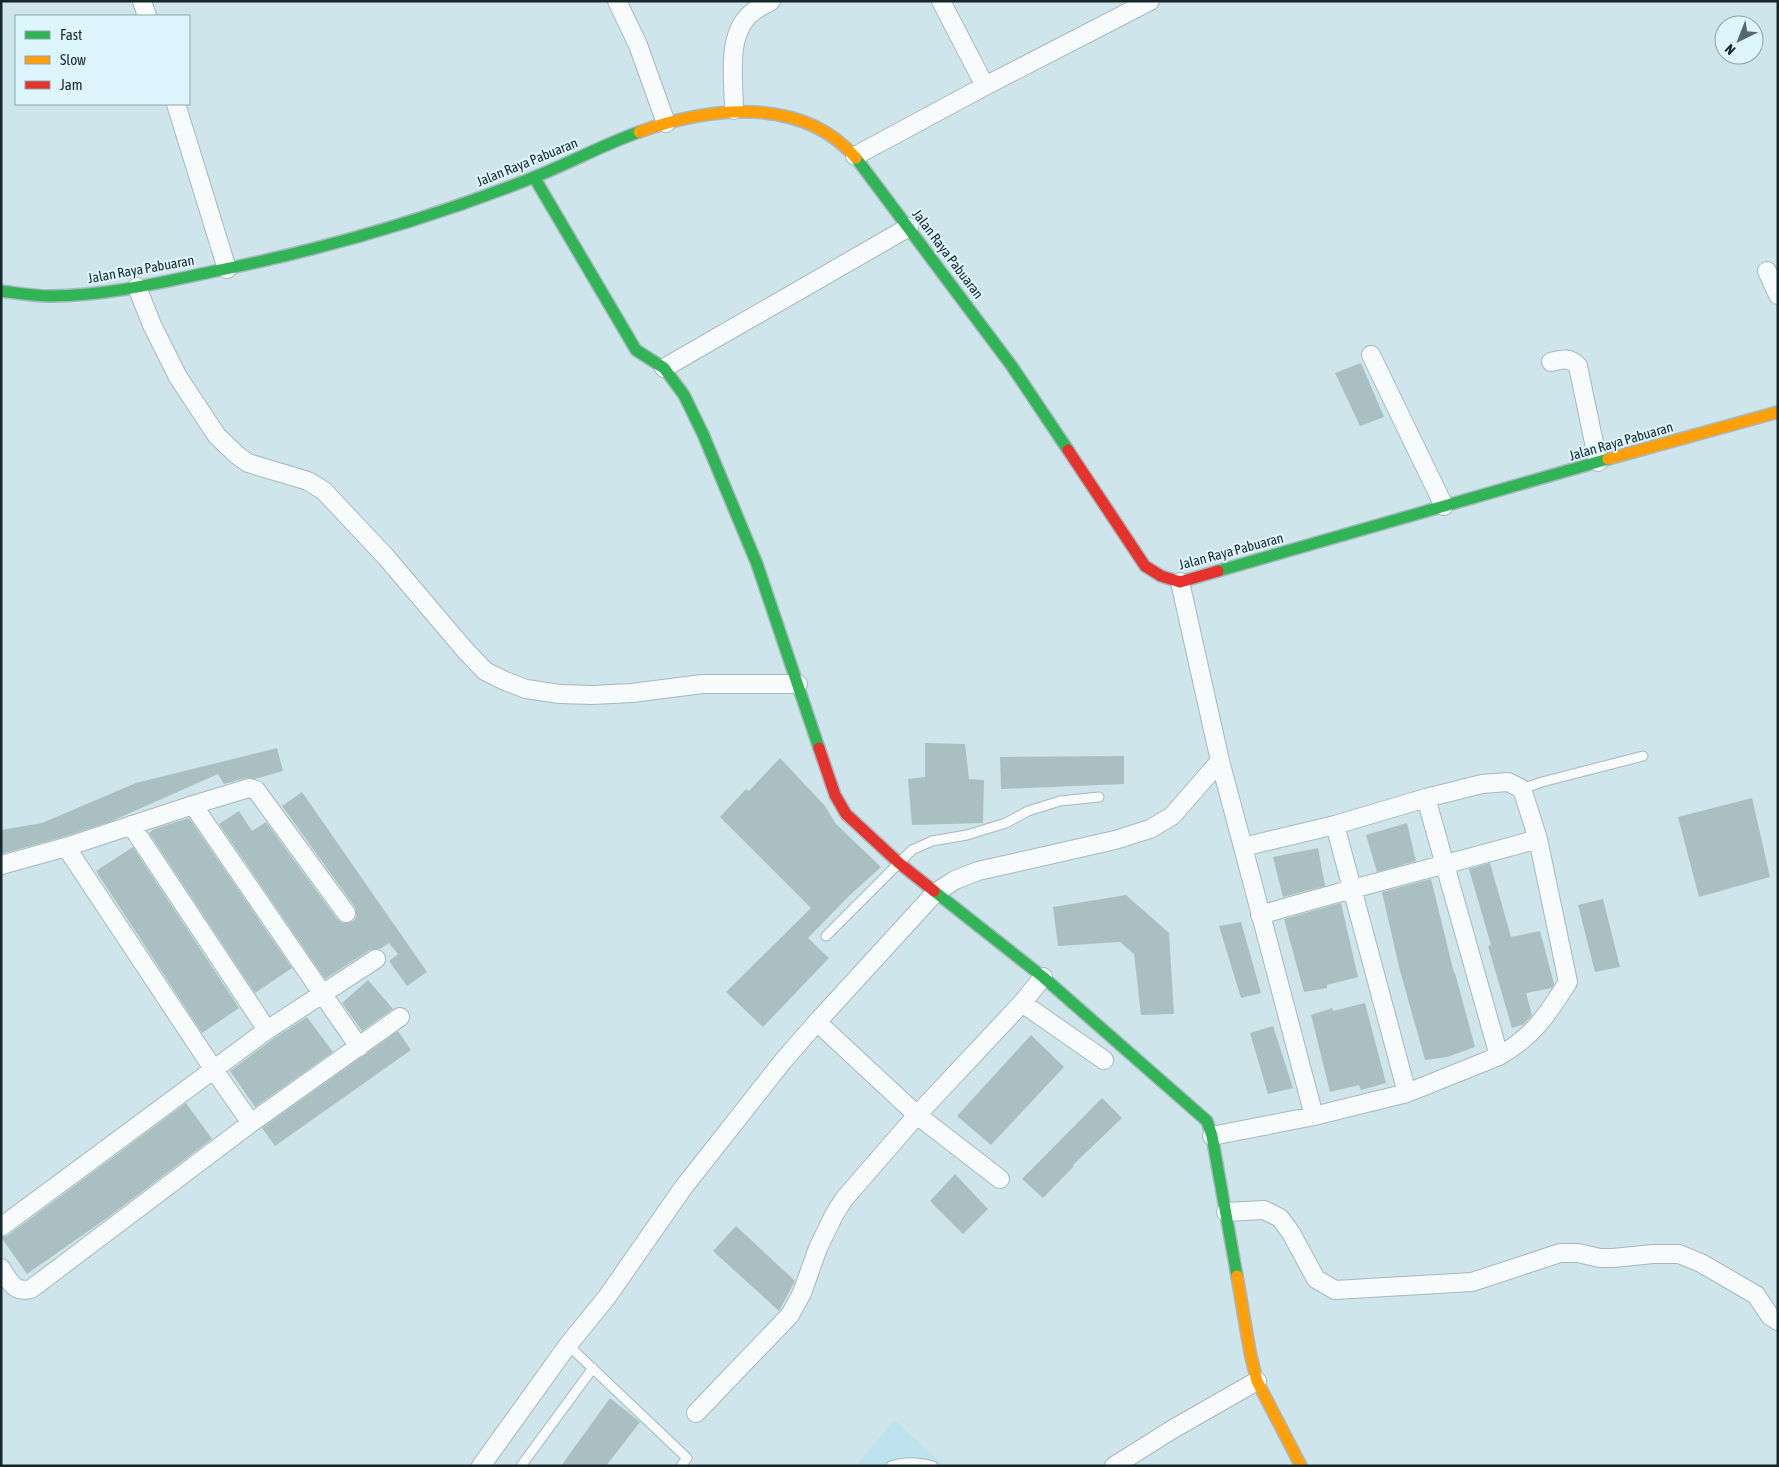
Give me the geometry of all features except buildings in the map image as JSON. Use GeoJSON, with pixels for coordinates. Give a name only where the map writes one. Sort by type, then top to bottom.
{"type":"FeatureCollection","features":[{"type":"Feature","properties":{"kind":"street"},"geometry":{"type":"LineString","coordinates":[[142,1],[147,15]]}},
{"type":"Feature","properties":{"kind":"street"},"geometry":{"type":"LineString","coordinates":[[617,1],[638,45],[666,123]]}},
{"type":"Feature","properties":{"kind":"street"},"geometry":{"type":"LineString","coordinates":[[734,110],[734,46],[736,35],[740,27],[753,12],[771,1]]}},
{"type":"Feature","properties":{"kind":"street"},"geometry":{"type":"LineString","coordinates":[[940,1],[985,86]]}},
{"type":"Feature","properties":{"kind":"street"},"geometry":{"type":"LineString","coordinates":[[855,156],[985,86],[1150,1]]}},
{"type":"Feature","properties":{"kind":"street"},"geometry":{"type":"LineString","coordinates":[[176,105],[226,270]]}},
{"type":"Feature","properties":{"kind":"street","name":"Jalan Raya Pabuaran"},"geometry":{"type":"LineString","coordinates":[[1,291],[71,296],[137,287],[226,270],[357,238],[433,214],[534,177],[631,135],[666,123],[734,110],[776,114],[810,124],[837,139],[855,156],[1011,365],[1145,566],[1156,575],[1180,582],[1778,412]]}},
{"type":"Feature","properties":{"kind":"street"},"geometry":{"type":"LineString","coordinates":[[534,177],[636,350],[664,368],[684,394],[704,434],[756,564],[840,806],[855,823],[900,863],[1043,977],[1202,1115],[1206,1121],[1212,1136],[1250,1352],[1257,1381],[1301,1466]]}},
{"type":"Feature","properties":{"kind":"street"},"geometry":{"type":"LineString","coordinates":[[664,368],[909,227]]}},
{"type":"Feature","properties":{"kind":"street"},"geometry":{"type":"LineString","coordinates":[[1767,271],[1778,295]]}},
{"type":"Feature","properties":{"kind":"street"},"geometry":{"type":"LineString","coordinates":[[137,287],[152,324],[178,377],[218,436],[248,463],[308,481],[324,491],[386,557],[485,671],[505,682],[526,690],[560,694],[592,695],[702,684],[798,684]]}},
{"type":"Feature","properties":{"kind":"street"},"geometry":{"type":"LineString","coordinates":[[1372,355],[1444,506]]}},
{"type":"Feature","properties":{"kind":"street"},"geometry":{"type":"LineString","coordinates":[[1552,362],[1565,359],[1573,361],[1578,366],[1598,462]]}},
{"type":"Feature","properties":{"kind":"street"},"geometry":{"type":"LineString","coordinates":[[1180,582],[1220,761],[1314,1116]]}},
{"type":"Feature","properties":{"kind":"street"},"geometry":{"type":"LineString","coordinates":[[480,1466],[568,1346],[607,1297],[683,1188],[816,1022],[936,892],[955,880],[978,871],[1115,840],[1150,829],[1172,816],[1220,761]]}},
{"type":"Feature","properties":{"kind":"street"},"geometry":{"type":"LineString","coordinates":[[1212,1136],[1314,1116],[1407,1093],[1499,1056],[1533,1031],[1568,982],[1538,839],[1522,789],[1508,782],[1482,784],[1426,798],[1335,825],[1244,848]]}},
{"type":"Feature","properties":{"kind":"street"},"geometry":{"type":"LineString","coordinates":[[1,865],[66,847],[249,788],[256,790],[346,913]]}},
{"type":"Feature","properties":{"kind":"street"},"geometry":{"type":"LineString","coordinates":[[1426,798],[1499,1056]]}},
{"type":"Feature","properties":{"kind":"street"},"geometry":{"type":"LineString","coordinates":[[193,805],[359,1047]]}},
{"type":"Feature","properties":{"kind":"street"},"geometry":{"type":"LineString","coordinates":[[132,825],[267,1030]]}},
{"type":"Feature","properties":{"kind":"street"},"geometry":{"type":"LineString","coordinates":[[1335,825],[1407,1093]]}},
{"type":"Feature","properties":{"kind":"street"},"geometry":{"type":"LineString","coordinates":[[1260,915],[1351,888],[1445,865],[1538,839]]}},
{"type":"Feature","properties":{"kind":"street"},"geometry":{"type":"LineString","coordinates":[[66,847],[251,1123]]}},
{"type":"Feature","properties":{"kind":"street"},"geometry":{"type":"LineString","coordinates":[[1,1227],[267,1030],[376,959]]}},
{"type":"Feature","properties":{"kind":"street"},"geometry":{"type":"LineString","coordinates":[[696,1413],[790,1315],[802,1293],[818,1248],[834,1215],[844,1200],[918,1115],[1022,1003],[1043,977]]}},
{"type":"Feature","properties":{"kind":"street"},"geometry":{"type":"LineString","coordinates":[[1022,1003],[1104,1060]]}},
{"type":"Feature","properties":{"kind":"street"},"geometry":{"type":"LineString","coordinates":[[1,1268],[14,1287],[23,1291],[31,1289],[251,1123],[400,1017]]}},
{"type":"Feature","properties":{"kind":"street"},"geometry":{"type":"LineString","coordinates":[[816,1022],[918,1115],[1000,1179]]}},
{"type":"Feature","properties":{"kind":"street"},"geometry":{"type":"LineString","coordinates":[[1226,1212],[1264,1210],[1280,1218],[1291,1233],[1316,1278],[1335,1290],[1472,1282],[1560,1253],[1578,1253],[1600,1258],[1679,1254],[1701,1263],[1756,1295],[1770,1316],[1778,1321]]}},
{"type":"Feature","properties":{"kind":"street"},"geometry":{"type":"LineString","coordinates":[[1114,1466],[1173,1429],[1257,1381]]}},
{"type":"Feature","properties":{"kind":"lane"},"geometry":{"type":"LineString","coordinates":[[1522,789],[1643,756]]}},
{"type":"Feature","properties":{"kind":"lane"},"geometry":{"type":"LineString","coordinates":[[826,936],[912,850],[932,841],[967,835],[1006,822],[1028,811],[1060,801],[1099,797]]}},
{"type":"Feature","properties":{"kind":"lane"},"geometry":{"type":"LineString","coordinates":[[568,1346],[687,1458],[681,1466]]}},
{"type":"Feature","properties":{"kind":"lane"},"geometry":{"type":"LineString","coordinates":[[521,1466],[593,1368]]}},
{"type":"Feature","properties":{"kind":"lane"},"geometry":{"type":"LineString","coordinates":[[891,1466],[898,1463],[919,1462],[933,1466]]}},
{"type":"Feature","properties":{"kind":"shaded area"},"geometry":{"type":"Polygon","coordinates":[[[894,1420],[945,1466],[856,1466],[894,1420]]]}},
{"type":"Feature","properties":{"kind":"traffic: fast"},"geometry":{"type":"LineString","coordinates":[[1,291],[50,296],[109,292],[289,255],[412,221],[492,193],[559,167],[639,132]]}},
{"type":"Feature","properties":{"kind":"traffic: fast"},"geometry":{"type":"LineString","coordinates":[[856,158],[1011,365],[1068,450]]}},
{"type":"Feature","properties":{"kind":"traffic: fast"},"geometry":{"type":"LineString","coordinates":[[534,177],[636,350],[664,368],[684,395],[703,434],[757,564],[819,748]]}},
{"type":"Feature","properties":{"kind":"traffic: fast"},"geometry":{"type":"LineString","coordinates":[[1218,571],[1608,459]]}},
{"type":"Feature","properties":{"kind":"traffic: fast"},"geometry":{"type":"LineString","coordinates":[[934,891],[1043,977],[1207,1121],[1212,1136],[1237,1276]]}},
{"type":"Feature","properties":{"kind":"traffic: slow"},"geometry":{"type":"LineString","coordinates":[[639,132],[666,123],[724,113],[753,112],[782,115],[809,124],[834,138],[856,158]]}},
{"type":"Feature","properties":{"kind":"traffic: slow"},"geometry":{"type":"LineString","coordinates":[[1608,459],[1778,412]]}},
{"type":"Feature","properties":{"kind":"traffic: slow"},"geometry":{"type":"LineString","coordinates":[[1237,1276],[1257,1381],[1301,1466]]}},
{"type":"Feature","properties":{"kind":"traffic: jam"},"geometry":{"type":"LineString","coordinates":[[1068,450],[1145,566],[1161,576],[1180,582],[1218,571]]}},
{"type":"Feature","properties":{"kind":"traffic: jam"},"geometry":{"type":"LineString","coordinates":[[819,748],[835,795],[846,814],[899,863],[934,891]]}}]}
